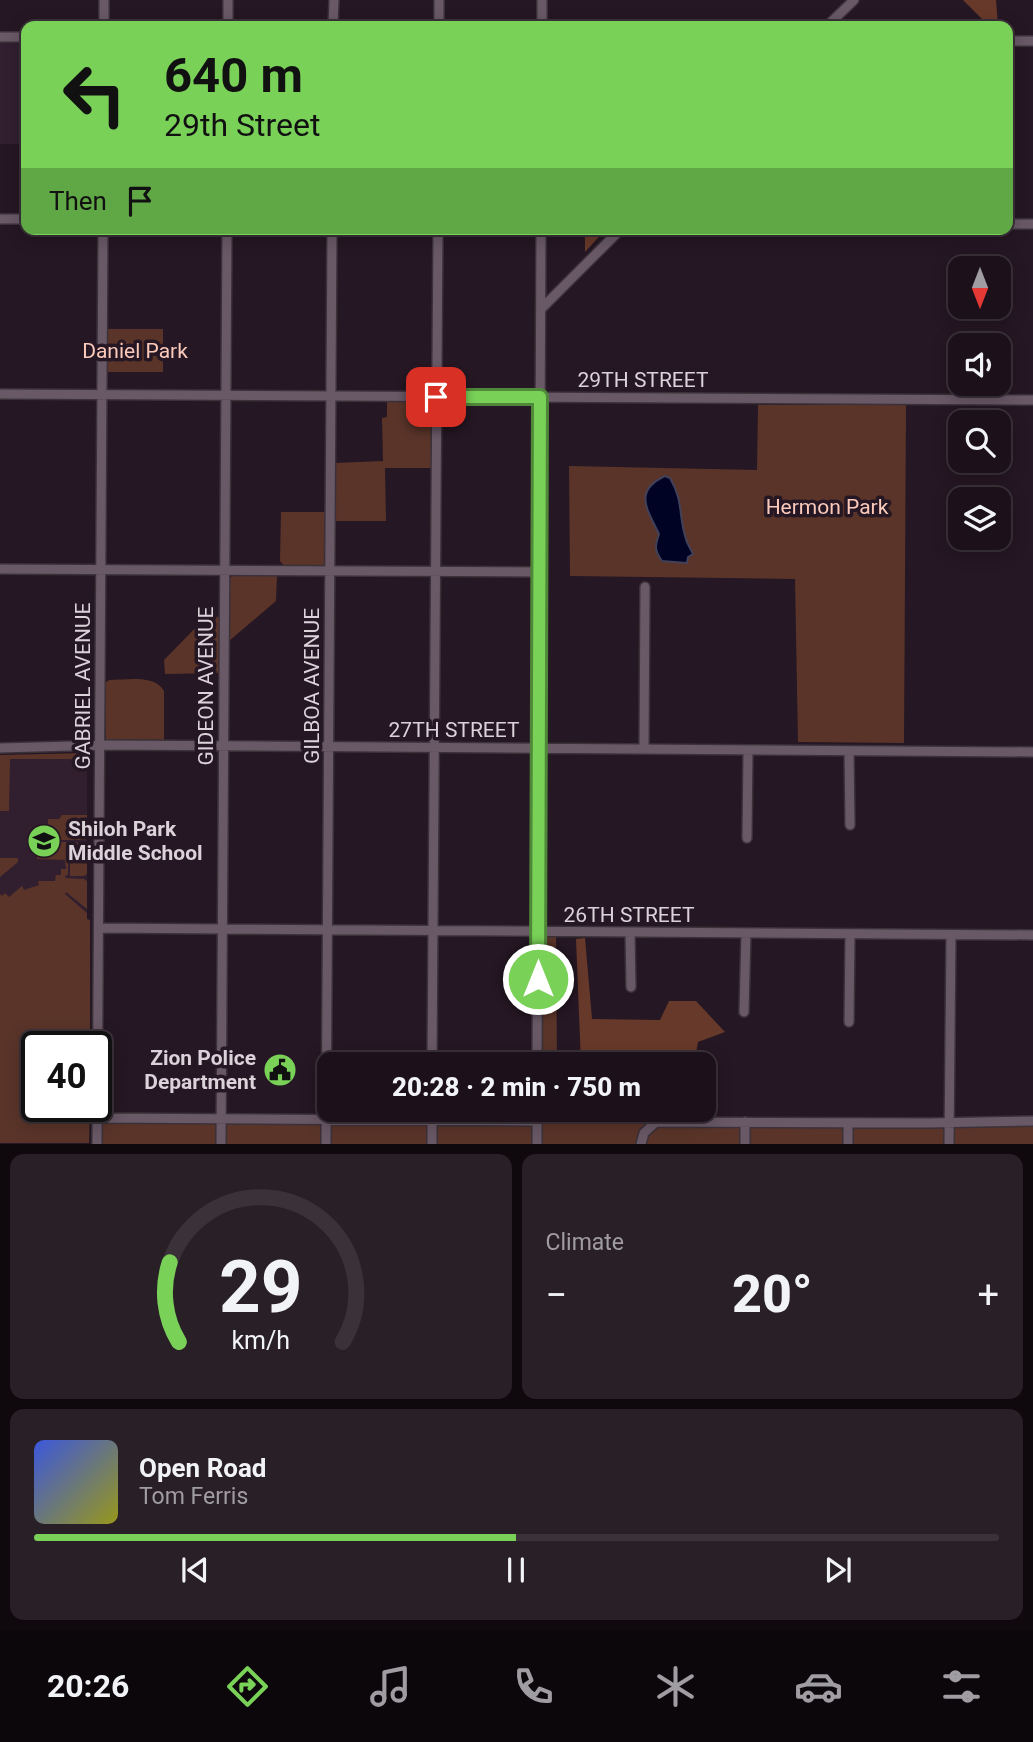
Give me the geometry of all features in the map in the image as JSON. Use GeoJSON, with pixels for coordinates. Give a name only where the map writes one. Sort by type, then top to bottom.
{"type":"FeatureCollection","features":[{"type":"Feature","properties":{"kind":"street"},"geometry":{"type":"LineString","coordinates":[[104,0],[104,21]]}},
{"type":"Feature","properties":{"kind":"street"},"geometry":{"type":"LineString","coordinates":[[228,0],[228,21]]}},
{"type":"Feature","properties":{"kind":"street"},"geometry":{"type":"LineString","coordinates":[[333,21],[334,0]]}},
{"type":"Feature","properties":{"kind":"street"},"geometry":{"type":"LineString","coordinates":[[439,0],[439,21]]}},
{"type":"Feature","properties":{"kind":"street"},"geometry":{"type":"LineString","coordinates":[[542,0],[542,21]]}},
{"type":"Feature","properties":{"kind":"street"},"geometry":{"type":"LineString","coordinates":[[832,21],[854,0]]}},
{"type":"Feature","properties":{"kind":"street"},"geometry":{"type":"LineString","coordinates":[[0,37],[21,37]]}},
{"type":"Feature","properties":{"kind":"street"},"geometry":{"type":"LineString","coordinates":[[1013,41],[1033,41]]}},
{"type":"Feature","properties":{"kind":"street"},"geometry":{"type":"LineString","coordinates":[[0,219],[21,219]]}},
{"type":"Feature","properties":{"kind":"street"},"geometry":{"type":"LineString","coordinates":[[1013,224],[1033,224]]}},
{"type":"Feature","properties":{"kind":"street","name":"GABRIEL AVENUE"},"geometry":{"type":"LineString","coordinates":[[98,1031],[103,235]]}},
{"type":"Feature","properties":{"kind":"street","name":"GIDEON AVENUE"},"geometry":{"type":"LineString","coordinates":[[221,1143],[227,235]]}},
{"type":"Feature","properties":{"kind":"street","name":"GILBOA AVENUE"},"geometry":{"type":"LineString","coordinates":[[327,1052],[332,235]]}},
{"type":"Feature","properties":{"kind":"street"},"geometry":{"type":"LineString","coordinates":[[432,1052],[438,235]]}},
{"type":"Feature","properties":{"kind":"street"},"geometry":{"type":"LineString","coordinates":[[537,1052],[541,235]]}},
{"type":"Feature","properties":{"kind":"street"},"geometry":{"type":"LineString","coordinates":[[541,309],[615,235]]}},
{"type":"Feature","properties":{"kind":"street","name":"29TH STREET"},"geometry":{"type":"LineString","coordinates":[[0,394],[1033,400]]}},
{"type":"Feature","properties":{"kind":"street"},"geometry":{"type":"LineString","coordinates":[[0,569],[540,572]]}},
{"type":"Feature","properties":{"kind":"street"},"geometry":{"type":"LineString","coordinates":[[644,749],[645,587]]}},
{"type":"Feature","properties":{"kind":"street","name":"27TH STREET"},"geometry":{"type":"LineString","coordinates":[[0,748],[100,745],[1033,752]]}},
{"type":"Feature","properties":{"kind":"street"},"geometry":{"type":"LineString","coordinates":[[747,838],[748,750]]}},
{"type":"Feature","properties":{"kind":"street"},"geometry":{"type":"LineString","coordinates":[[849,751],[850,825]]}},
{"type":"Feature","properties":{"kind":"street","name":"26TH STREET"},"geometry":{"type":"LineString","coordinates":[[99,928],[1033,935]]}},
{"type":"Feature","properties":{"kind":"street"},"geometry":{"type":"LineString","coordinates":[[630,932],[631,987]]}},
{"type":"Feature","properties":{"kind":"street"},"geometry":{"type":"LineString","coordinates":[[744,1012],[746,933]]}},
{"type":"Feature","properties":{"kind":"street"},"geometry":{"type":"LineString","coordinates":[[849,1022],[850,934]]}},
{"type":"Feature","properties":{"kind":"street"},"geometry":{"type":"LineString","coordinates":[[949,1143],[951,934]]}},
{"type":"Feature","properties":{"kind":"street"},"geometry":{"type":"LineString","coordinates":[[112,1118],[317,1120]]}},
{"type":"Feature","properties":{"kind":"street"},"geometry":{"type":"LineString","coordinates":[[641,1142],[647,1128],[656,1122],[1033,1121]]}},
{"type":"Feature","properties":{"kind":"street","name":"GABRIEL AVENUE"},"geometry":{"type":"LineString","coordinates":[[97,1143],[98,1122]]}},
{"type":"Feature","properties":{"kind":"street","name":"GILBOA AVENUE"},"geometry":{"type":"LineString","coordinates":[[326,1122],[326,1143]]}},
{"type":"Feature","properties":{"kind":"street"},"geometry":{"type":"LineString","coordinates":[[432,1122],[432,1143]]}},
{"type":"Feature","properties":{"kind":"street"},"geometry":{"type":"LineString","coordinates":[[537,1122],[537,1143]]}},
{"type":"Feature","properties":{"kind":"street"},"geometry":{"type":"LineString","coordinates":[[744,1143],[745,1122]]}},
{"type":"Feature","properties":{"kind":"street"},"geometry":{"type":"LineString","coordinates":[[848,1123],[848,1143]]}},
{"type":"Feature","properties":{"kind":"shaded area"},"geometry":{"type":"Polygon","coordinates":[[[963,0],[996,0],[998,21],[982,19],[963,0]]]}},
{"type":"Feature","properties":{"kind":"shaded area"},"geometry":{"type":"Polygon","coordinates":[[[0,43],[21,43],[21,144],[0,144],[0,43]]]}},
{"type":"Feature","properties":{"kind":"shaded area"},"geometry":{"type":"Polygon","coordinates":[[[585,235],[601,235],[585,252],[585,235]]]}},
{"type":"Feature","properties":{"kind":"shaded area","name":"Shiloh Park Middle School"},"geometry":{"type":"Polygon","coordinates":[[[9,759],[87,759],[87,919],[0,919],[0,811],[9,810],[9,759]]]}},
{"type":"Feature","properties":{"kind":"shaded area"},"geometry":{"type":"Polygon","coordinates":[[[585,938],[592,1019],[660,1020],[669,1001],[696,1001],[725,1032],[698,1042],[696,1052],[581,1052],[576,939],[585,938]]]}},
{"type":"Feature","properties":{"kind":"green space","name":"Daniel Park"},"geometry":{"type":"Polygon","coordinates":[[[107,329],[163,329],[163,372],[107,372],[107,329]]]}},
{"type":"Feature","properties":{"kind":"green space"},"geometry":{"type":"Polygon","coordinates":[[[387,400],[427,400],[432,403],[431,468],[385,468],[386,521],[334,521],[335,463],[383,461],[382,418],[387,417],[387,400]]]}},
{"type":"Feature","properties":{"kind":"green space","name":"Hermon Park"},"geometry":{"type":"Polygon","coordinates":[[[758,405],[906,405],[904,743],[798,742],[795,579],[570,576],[569,466],[757,470],[758,405]]]}},
{"type":"Feature","properties":{"kind":"green space"},"geometry":{"type":"Polygon","coordinates":[[[281,512],[327,512],[326,563],[322,567],[284,566],[280,561],[281,512]]]}},
{"type":"Feature","properties":{"kind":"green space"},"geometry":{"type":"Polygon","coordinates":[[[233,575],[277,575],[276,601],[229,641],[229,579],[233,575]]]}},
{"type":"Feature","properties":{"kind":"green space"},"geometry":{"type":"Polygon","coordinates":[[[207,616],[220,617],[220,673],[165,674],[164,660],[207,616]]]}},
{"type":"Feature","properties":{"kind":"green space"},"geometry":{"type":"Polygon","coordinates":[[[140,679],[160,686],[164,691],[164,740],[106,739],[105,683],[109,680],[140,679]]]}},
{"type":"Feature","properties":{"kind":"green space"},"geometry":{"type":"Polygon","coordinates":[[[87,753],[87,759],[10,759],[9,811],[0,811],[0,755],[87,753]]]}},
{"type":"Feature","properties":{"kind":"green space"},"geometry":{"type":"Polygon","coordinates":[[[62,815],[87,815],[85,840],[48,840],[48,819],[59,819],[62,815]]]}},
{"type":"Feature","properties":{"kind":"green space"},"geometry":{"type":"Polygon","coordinates":[[[37,842],[66,842],[68,875],[65,878],[87,881],[87,909],[66,892],[65,894],[87,913],[87,919],[90,920],[90,1031],[21,1031],[21,1122],[90,1122],[89,1143],[0,1143],[0,894],[2,896],[5,893],[9,897],[22,886],[24,890],[39,885],[38,881],[55,881],[56,875],[61,875],[61,869],[66,869],[65,860],[37,859],[37,842]]]}},
{"type":"Feature","properties":{"kind":"green space"},"geometry":{"type":"Polygon","coordinates":[[[73,842],[87,844],[87,874],[84,876],[70,876],[70,846],[73,842]]]}},
{"type":"Feature","properties":{"kind":"green space"},"geometry":{"type":"Polygon","coordinates":[[[0,858],[18,858],[18,862],[0,877],[0,858]]]}},
{"type":"Feature","properties":{"kind":"green space"},"geometry":{"type":"Polygon","coordinates":[[[538,931],[556,932],[557,1052],[537,1052],[538,931]]]}},
{"type":"Feature","properties":{"kind":"green space"},"geometry":{"type":"Polygon","coordinates":[[[112,1118],[317,1120],[317,1122],[1033,1121],[1033,1144],[97,1144],[98,1122],[112,1122],[112,1118]]]}},
{"type":"Feature","properties":{"kind":"water"},"geometry":{"type":"Polygon","coordinates":[[[665,476],[670,478],[677,494],[687,543],[693,554],[688,557],[687,563],[662,561],[656,551],[659,534],[647,509],[646,494],[655,482],[665,476]]]}},
{"type":"Feature","properties":{"kind":"place","name":"Shiloh Park Middle School"},"geometry":{"type":"Point","coordinates":[44,841]}},
{"type":"Feature","properties":{"kind":"place","name":"Zion Police Department"},"geometry":{"type":"Point","coordinates":[280,1070]}},
{"type":"Feature","properties":{"kind":"route"},"geometry":{"type":"LineString","coordinates":[[436,397],[540,397],[538,979]]}}]}
